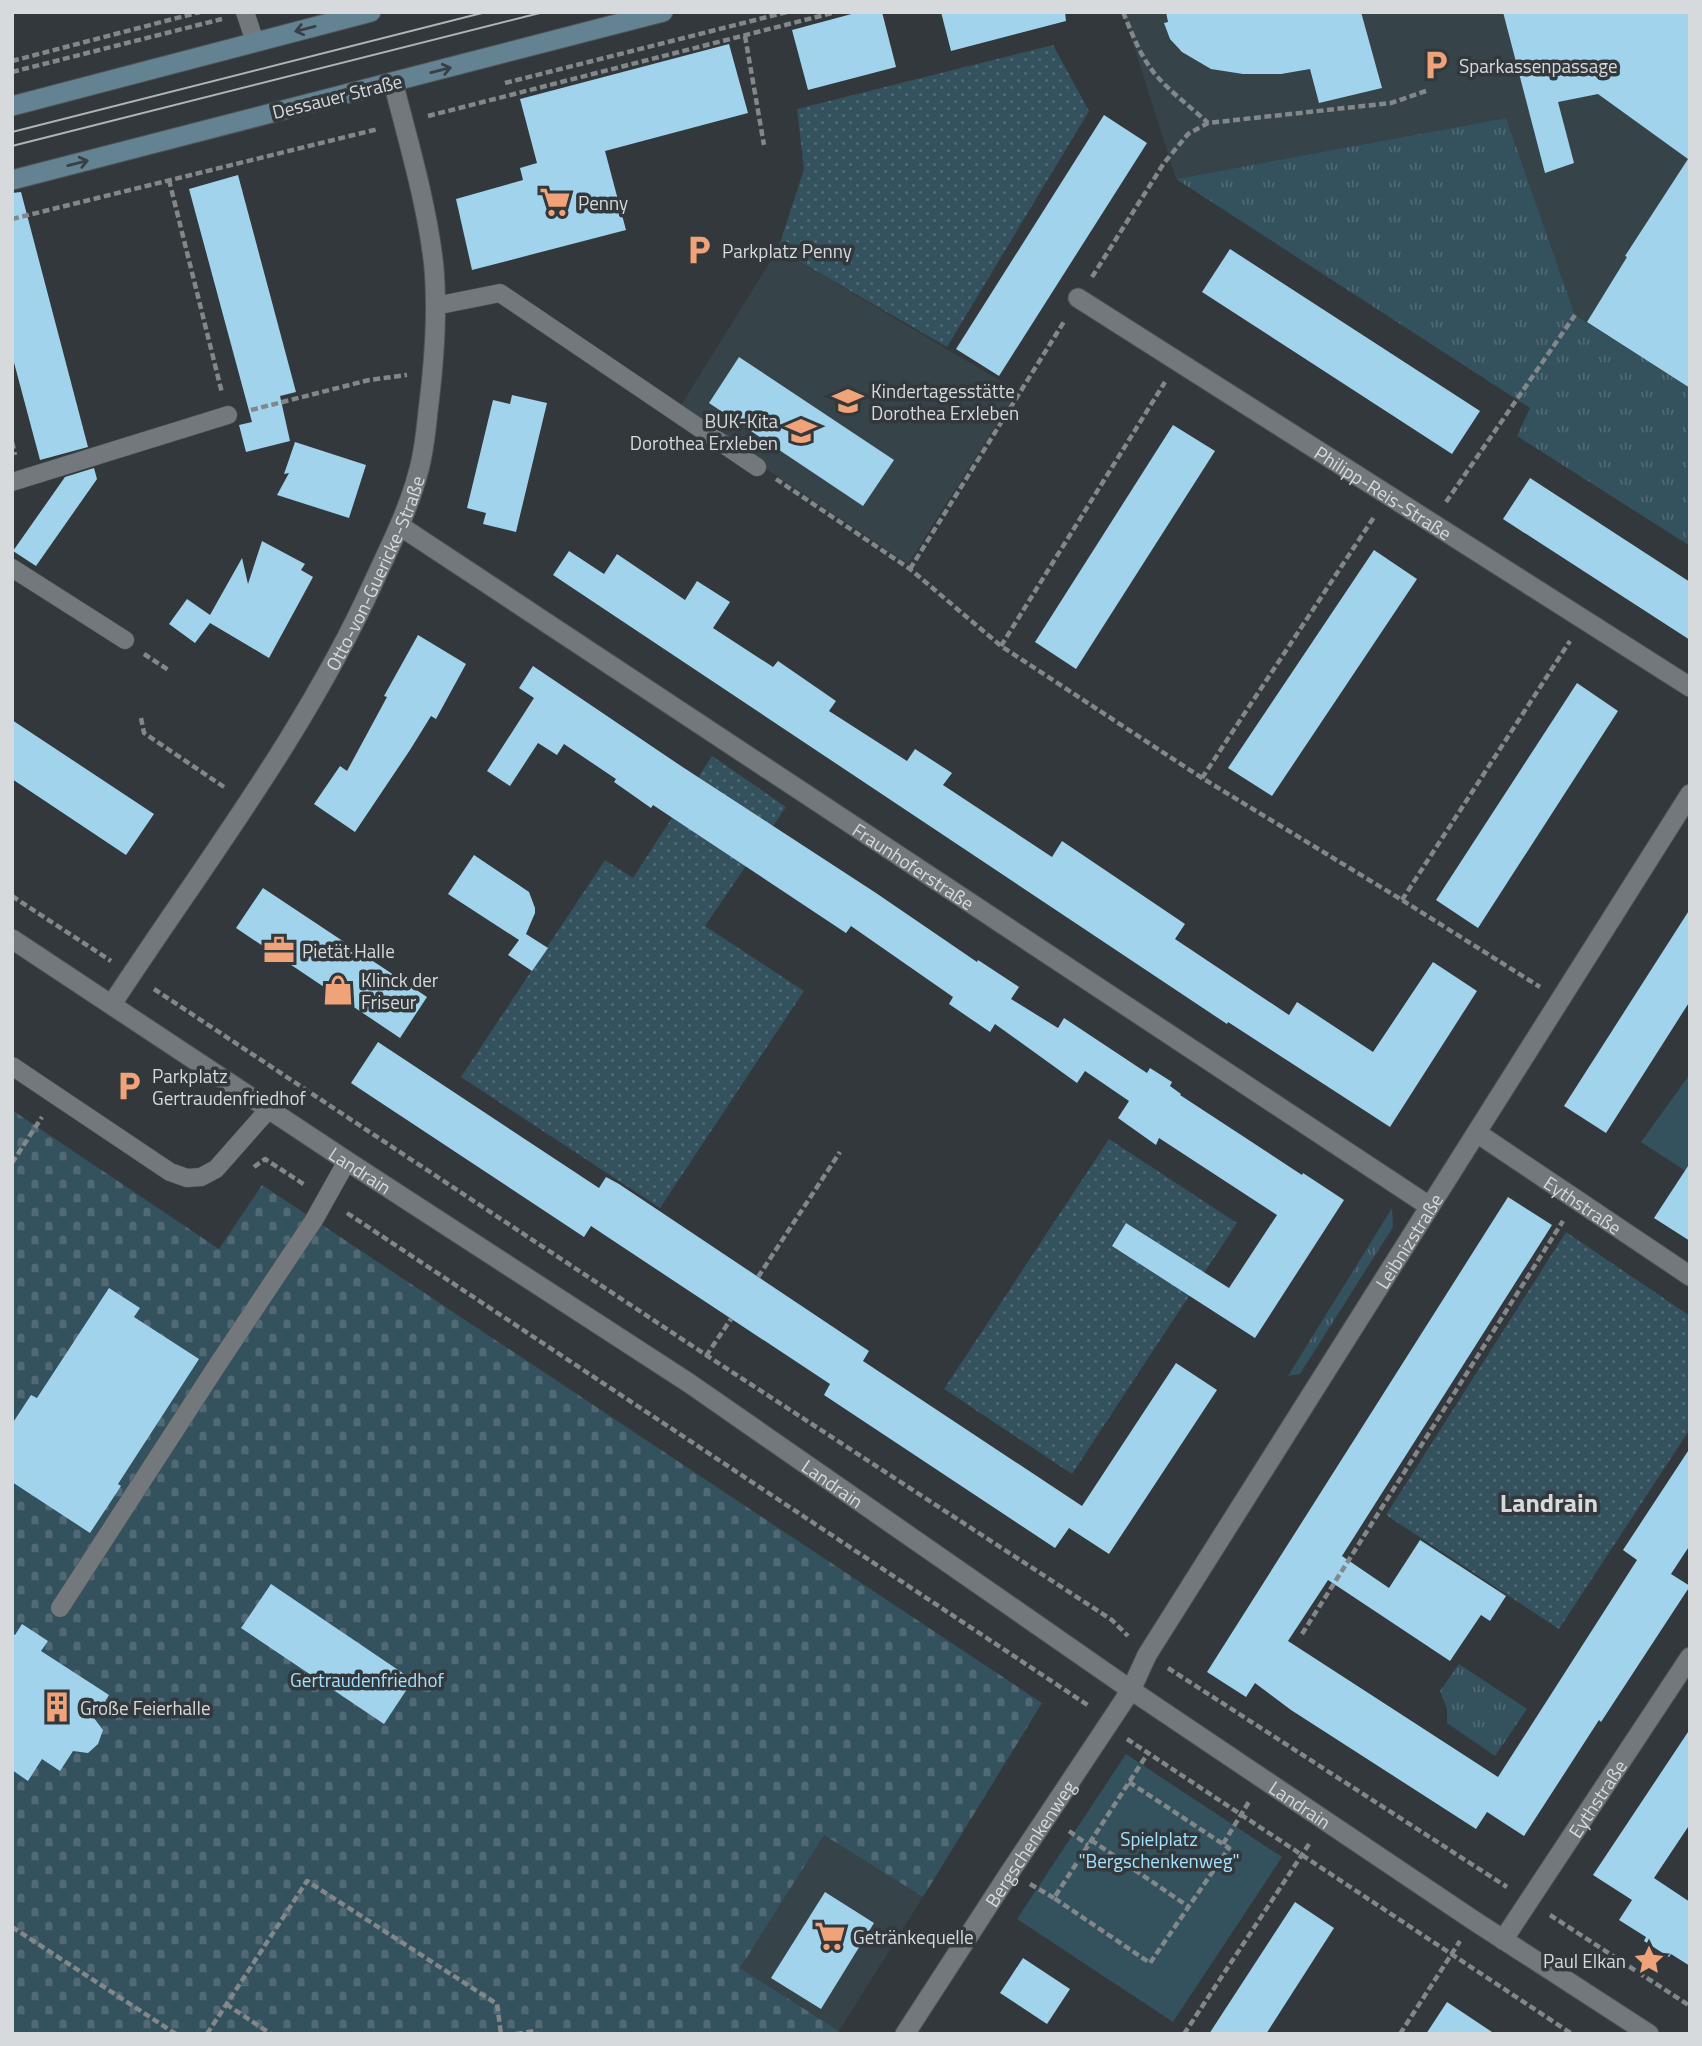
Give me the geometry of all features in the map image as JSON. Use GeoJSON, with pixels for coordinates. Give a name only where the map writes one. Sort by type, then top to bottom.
{"type":"FeatureCollection","features":[{"type":"Feature","properties":{"kind":"main road"},"geometry":{"type":"LineString","coordinates":[[12,106],[371,12]]}},
{"type":"Feature","properties":{"kind":"main road","name":"Dessauer Straße"},"geometry":{"type":"LineString","coordinates":[[12,180],[663,12]]}},
{"type":"Feature","properties":{"kind":"street","name":"Otto-von-Guericke-Straße"},"geometry":{"type":"LineString","coordinates":[[112,1004],[299,724],[357,619],[400,526],[418,474],[425,441],[433,371],[433,267],[425,217],[393,82]]}},
{"type":"Feature","properties":{"kind":"street","name":"Philipp-Reis-Straße"},"geometry":{"type":"LineString","coordinates":[[1078,298],[1690,687]]}},
{"type":"Feature","properties":{"kind":"street","name":"Fraunhoferstraße"},"geometry":{"type":"LineString","coordinates":[[400,526],[1429,1206]]}},
{"type":"Feature","properties":{"kind":"street","name":"Leibnizstraße"},"geometry":{"type":"LineString","coordinates":[[1131,1690],[1147,1654],[1690,794]]}},
{"type":"Feature","properties":{"kind":"street","name":"Landrain"},"geometry":{"type":"LineString","coordinates":[[12,939],[689,1383],[1131,1690],[1503,1940],[1649,2034]]}},
{"type":"Feature","properties":{"kind":"street","name":"Eythstraße"},"geometry":{"type":"LineString","coordinates":[[1477,1133],[1690,1276]]}},
{"type":"Feature","properties":{"kind":"street","name":"Eythstraße"},"geometry":{"type":"LineString","coordinates":[[1503,1940],[1690,1657]]}},
{"type":"Feature","properties":{"kind":"street","name":"Bergschenkenweg"},"geometry":{"type":"LineString","coordinates":[[905,2034],[1131,1690]]}},
{"type":"Feature","properties":{"kind":"lane"},"geometry":{"type":"LineString","coordinates":[[245,12],[255,42]]}},
{"type":"Feature","properties":{"kind":"lane"},"geometry":{"type":"LineString","coordinates":[[435,306],[500,293],[757,467]]}},
{"type":"Feature","properties":{"kind":"lane"},"geometry":{"type":"LineString","coordinates":[[12,482],[228,415]]}},
{"type":"Feature","properties":{"kind":"lane"},"geometry":{"type":"LineString","coordinates":[[12,568],[131,645]]}},
{"type":"Feature","properties":{"kind":"lane"},"geometry":{"type":"LineString","coordinates":[[12,1066],[170,1172],[187,1178],[201,1177],[216,1169],[270,1109]]}},
{"type":"Feature","properties":{"kind":"lane"},"geometry":{"type":"LineString","coordinates":[[60,1608],[314,1220],[347,1161]]}},
{"type":"Feature","properties":{"kind":"path"},"geometry":{"type":"LineString","coordinates":[[12,61],[200,12]]}},
{"type":"Feature","properties":{"kind":"path"},"geometry":{"type":"LineString","coordinates":[[12,72],[245,12]]}},
{"type":"Feature","properties":{"kind":"path"},"geometry":{"type":"LineString","coordinates":[[1123,12],[1149,66],[1208,123]]}},
{"type":"Feature","properties":{"kind":"path"},"geometry":{"type":"LineString","coordinates":[[744,36],[764,145]]}},
{"type":"Feature","properties":{"kind":"path"},"geometry":{"type":"LineString","coordinates":[[910,569],[1164,163],[1188,134],[1208,123],[1391,103],[1426,91]]}},
{"type":"Feature","properties":{"kind":"path"},"geometry":{"type":"LineString","coordinates":[[169,180],[228,415],[369,380],[433,371]]}},
{"type":"Feature","properties":{"kind":"path"},"geometry":{"type":"LineString","coordinates":[[1432,523],[1575,315]]}},
{"type":"Feature","properties":{"kind":"path"},"geometry":{"type":"LineString","coordinates":[[1001,646],[1178,362]]}},
{"type":"Feature","properties":{"kind":"path"},"geometry":{"type":"LineString","coordinates":[[757,467],[910,569],[1001,646],[1202,778],[1559,999]]}},
{"type":"Feature","properties":{"kind":"path"},"geometry":{"type":"LineString","coordinates":[[1202,778],[1388,495]]}},
{"type":"Feature","properties":{"kind":"path"},"geometry":{"type":"LineString","coordinates":[[1402,900],[1584,620]]}},
{"type":"Feature","properties":{"kind":"path"},"geometry":{"type":"LineString","coordinates":[[131,645],[170,671]]}},
{"type":"Feature","properties":{"kind":"path"},"geometry":{"type":"LineString","coordinates":[[141,718],[144,733],[224,787]]}},
{"type":"Feature","properties":{"kind":"path"},"geometry":{"type":"LineString","coordinates":[[12,895],[706,1355],[1112,1620],[1147,1654],[1690,2006]]}},
{"type":"Feature","properties":{"kind":"path"},"geometry":{"type":"LineString","coordinates":[[12,1163],[56,1094]]}},
{"type":"Feature","properties":{"kind":"path"},"geometry":{"type":"LineString","coordinates":[[758,1277],[840,1152]]}},
{"type":"Feature","properties":{"kind":"path"},"geometry":{"type":"LineString","coordinates":[[245,1174],[265,1159],[1087,1703],[1107,1725],[1147,1753],[1572,2034]]}},
{"type":"Feature","properties":{"kind":"path"},"geometry":{"type":"LineString","coordinates":[[1302,1634],[1577,1200]]}},
{"type":"Feature","properties":{"kind":"path"},"geometry":{"type":"LineString","coordinates":[[689,1383],[731,1319]]}},
{"type":"Feature","properties":{"kind":"path"},"geometry":{"type":"LineString","coordinates":[[1129,1782],[1229,1848],[1150,1963],[1054,1898],[1147,1753]]}},
{"type":"Feature","properties":{"kind":"path"},"geometry":{"type":"LineString","coordinates":[[1223,1844],[1263,1779]]}},
{"type":"Feature","properties":{"kind":"path"},"geometry":{"type":"LineString","coordinates":[[1184,2034],[1325,1820]]}},
{"type":"Feature","properties":{"kind":"path"},"geometry":{"type":"LineString","coordinates":[[1091,1840],[1189,1907]]}},
{"type":"Feature","properties":{"kind":"path"},"geometry":{"type":"LineString","coordinates":[[207,2034],[307,1881],[497,2004],[500,2034]]}},
{"type":"Feature","properties":{"kind":"path"},"geometry":{"type":"LineString","coordinates":[[1400,2034],[1473,1920]]}},
{"type":"Feature","properties":{"kind":"path"},"geometry":{"type":"LineString","coordinates":[[12,1927],[176,2034]]}},
{"type":"Feature","properties":{"kind":"path"},"geometry":{"type":"LineString","coordinates":[[226,2004],[271,2034]]}},
{"type":"Feature","properties":{"kind":"path"},"geometry":{"type":"LineString","coordinates":[[516,2034],[534,2031],[537,2034]]}},
{"type":"Feature","properties":{"kind":"shaded area"},"geometry":{"type":"Polygon","coordinates":[[[1123,12],[1690,12],[1690,388],[1575,315],[1506,118],[1176,179],[1123,12]]]}},
{"type":"Feature","properties":{"kind":"shaded area","name":"Kindertagesstätte Dorothea Erxleben"},"geometry":{"type":"Polygon","coordinates":[[[778,249],[1018,391],[908,564],[678,410],[778,249]]]}},
{"type":"Feature","properties":{"kind":"shaded area"},"geometry":{"type":"Polygon","coordinates":[[[824,1834],[923,1897],[839,2031],[740,1968],[824,1834]]]}},
{"type":"Feature","properties":{"kind":"green space"},"geometry":{"type":"Polygon","coordinates":[[[1053,45],[1089,111],[947,347],[778,249],[804,169],[797,109],[1053,45]]]}},
{"type":"Feature","properties":{"kind":"green space"},"geometry":{"type":"Polygon","coordinates":[[[1506,118],[1575,315],[1690,388],[1690,546],[1517,436],[1530,408],[1176,179],[1506,118]]]}},
{"type":"Feature","properties":{"kind":"green space"},"geometry":{"type":"Polygon","coordinates":[[[712,756],[786,807],[705,926],[804,991],[660,1208],[461,1077],[605,860],[633,878],[712,756]]]}},
{"type":"Feature","properties":{"kind":"green space"},"geometry":{"type":"Polygon","coordinates":[[[1690,1074],[1690,1174],[1641,1142],[1690,1074]]]}},
{"type":"Feature","properties":{"kind":"green space","name":"Gertraudenfriedhof"},"geometry":{"type":"Polygon","coordinates":[[[12,1110],[219,1249],[262,1185],[1042,1703],[923,1897],[824,1835],[740,1968],[839,2031],[838,2034],[12,2034],[12,1110]]]}},
{"type":"Feature","properties":{"kind":"green space"},"geometry":{"type":"Polygon","coordinates":[[[1109,1139],[1237,1223],[1072,1474],[944,1389],[1109,1139]]]}},
{"type":"Feature","properties":{"kind":"green space"},"geometry":{"type":"Polygon","coordinates":[[[1392,1208],[1393,1227],[1300,1374],[1288,1376],[1392,1208]]]}},
{"type":"Feature","properties":{"kind":"green space"},"geometry":{"type":"Polygon","coordinates":[[[1566,1232],[1690,1316],[1690,1429],[1559,1629],[1386,1515],[1566,1232]]]}},
{"type":"Feature","properties":{"kind":"green space"},"geometry":{"type":"Polygon","coordinates":[[[1459,1664],[1527,1709],[1495,1756],[1447,1723],[1447,1709],[1440,1691],[1459,1664]]]}},
{"type":"Feature","properties":{"kind":"green space","name":"Spielplatz \"Bergschenkenweg\""},"geometry":{"type":"Polygon","coordinates":[[[1126,1754],[1282,1857],[1173,2022],[1017,1919],[1126,1754]]]}},
{"type":"Feature","properties":{"kind":"building"},"geometry":{"type":"Polygon","coordinates":[[[859,12],[882,12],[896,67],[808,90],[792,30],[859,12]]]}},
{"type":"Feature","properties":{"kind":"building"},"geometry":{"type":"Polygon","coordinates":[[[941,12],[1065,12],[1066,21],[951,51],[941,12]]]}},
{"type":"Feature","properties":{"kind":"building"},"geometry":{"type":"Polygon","coordinates":[[[1166,12],[1361,12],[1382,88],[1319,103],[1310,69],[1281,74],[1243,74],[1211,69],[1182,52],[1170,39],[1164,23],[1168,22],[1166,12]]]}},
{"type":"Feature","properties":{"kind":"building"},"geometry":{"type":"Polygon","coordinates":[[[1503,12],[1690,12],[1690,388],[1587,322],[1627,257],[1625,256],[1688,159],[1598,94],[1558,102],[1574,163],[1545,173],[1503,12]]]}},
{"type":"Feature","properties":{"kind":"building"},"geometry":{"type":"Polygon","coordinates":[[[729,44],[748,113],[605,151],[626,230],[472,270],[456,199],[523,180],[520,168],[537,163],[520,99],[729,44]]]}},
{"type":"Feature","properties":{"kind":"building"},"geometry":{"type":"Polygon","coordinates":[[[1104,115],[1147,143],[999,376],[956,349],[1104,115]]]}},
{"type":"Feature","properties":{"kind":"building"},"geometry":{"type":"Polygon","coordinates":[[[238,175],[296,392],[280,396],[290,441],[246,452],[239,425],[252,422],[189,189],[238,175]]]}},
{"type":"Feature","properties":{"kind":"building"},"geometry":{"type":"Polygon","coordinates":[[[21,192],[88,447],[40,460],[12,355],[12,193],[21,192]]]}},
{"type":"Feature","properties":{"kind":"building"},"geometry":{"type":"Polygon","coordinates":[[[1230,249],[1480,411],[1452,454],[1202,292],[1230,249]]]}},
{"type":"Feature","properties":{"kind":"building","name":"BUK-Kita Dorothea Erxleben"},"geometry":{"type":"Polygon","coordinates":[[[739,357],[894,460],[863,506],[709,403],[739,357]]]}},
{"type":"Feature","properties":{"kind":"building"},"geometry":{"type":"Polygon","coordinates":[[[512,395],[547,403],[516,532],[483,524],[486,513],[467,508],[493,400],[510,404],[512,395]]]}},
{"type":"Feature","properties":{"kind":"building"},"geometry":{"type":"Polygon","coordinates":[[[1173,425],[1215,451],[1076,669],[1035,642],[1173,425]]]}},
{"type":"Feature","properties":{"kind":"building"},"geometry":{"type":"Polygon","coordinates":[[[295,442],[366,465],[349,518],[277,495],[289,473],[284,474],[295,442]]]}},
{"type":"Feature","properties":{"kind":"building"},"geometry":{"type":"Polygon","coordinates":[[[94,468],[97,479],[36,566],[13,551],[65,477],[94,468]]]}},
{"type":"Feature","properties":{"kind":"building"},"geometry":{"type":"Polygon","coordinates":[[[1530,478],[1690,582],[1690,640],[1503,519],[1530,478]]]}},
{"type":"Feature","properties":{"kind":"building"},"geometry":{"type":"Polygon","coordinates":[[[262,541],[305,564],[301,570],[313,577],[269,658],[210,623],[195,643],[169,624],[187,599],[210,615],[242,558],[248,584],[262,541]]]}},
{"type":"Feature","properties":{"kind":"building"},"geometry":{"type":"Polygon","coordinates":[[[1374,550],[1417,579],[1272,796],[1228,768],[1374,550]]]}},
{"type":"Feature","properties":{"kind":"building"},"geometry":{"type":"Polygon","coordinates":[[[569,551],[604,574],[617,554],[685,600],[697,581],[730,602],[713,628],[773,667],[778,661],[836,701],[829,711],[907,761],[915,749],[952,773],[943,785],[1052,857],[1062,841],[1185,924],[1175,939],[1289,1015],[1297,1002],[1373,1052],[1433,962],[1477,991],[1390,1127],[1228,1022],[1227,1024],[553,575],[569,551]]]}},
{"type":"Feature","properties":{"kind":"building"},"geometry":{"type":"Polygon","coordinates":[[[418,635],[466,664],[436,719],[431,716],[355,832],[314,804],[340,766],[347,771],[418,635]]]}},
{"type":"Feature","properties":{"kind":"building"},"geometry":{"type":"Polygon","coordinates":[[[533,666],[977,962],[978,960],[1019,987],[1011,999],[1058,1028],[1064,1018],[1147,1073],[1150,1068],[1172,1082],[1170,1086],[1180,1095],[1344,1200],[1255,1338],[1112,1246],[1126,1223],[1229,1288],[1277,1215],[1159,1138],[1156,1145],[1118,1118],[1129,1101],[1085,1071],[1077,1083],[995,1024],[990,1032],[949,1004],[953,997],[851,926],[846,933],[653,805],[651,808],[614,782],[616,779],[564,744],[557,755],[538,743],[510,786],[487,771],[534,698],[519,688],[533,666]]]}},
{"type":"Feature","properties":{"kind":"building"},"geometry":{"type":"Polygon","coordinates":[[[1577,683],[1618,711],[1478,928],[1436,900],[1577,683]]]}},
{"type":"Feature","properties":{"kind":"building"},"geometry":{"type":"Polygon","coordinates":[[[12,720],[154,814],[126,855],[12,779],[12,720]]]}},
{"type":"Feature","properties":{"kind":"building"},"geometry":{"type":"Polygon","coordinates":[[[474,855],[529,892],[535,913],[526,934],[548,948],[532,971],[508,955],[519,940],[448,894],[474,855]]]}},
{"type":"Feature","properties":{"kind":"building"},"geometry":{"type":"Polygon","coordinates":[[[263,888],[427,997],[400,1038],[236,928],[263,888]]]}},
{"type":"Feature","properties":{"kind":"building"},"geometry":{"type":"Polygon","coordinates":[[[1690,909],[1690,1001],[1606,1133],[1564,1106],[1690,909]]]}},
{"type":"Feature","properties":{"kind":"building"},"geometry":{"type":"Polygon","coordinates":[[[378,1042],[599,1188],[606,1177],[619,1184],[869,1351],[863,1361],[1082,1506],[1176,1363],[1217,1390],[1109,1554],[1069,1528],[1055,1548],[824,1395],[830,1384],[591,1226],[584,1237],[351,1083],[378,1042]]]}},
{"type":"Feature","properties":{"kind":"building"},"geometry":{"type":"Polygon","coordinates":[[[1690,1163],[1690,1241],[1654,1218],[1690,1163]]]}},
{"type":"Feature","properties":{"kind":"building"},"geometry":{"type":"Polygon","coordinates":[[[1508,1197],[1552,1225],[1342,1556],[1389,1588],[1420,1540],[1506,1596],[1490,1621],[1481,1615],[1450,1661],[1328,1580],[1288,1641],[1498,1777],[1637,1560],[1623,1550],[1690,1448],[1690,1545],[1671,1574],[1690,1586],[1524,1836],[1487,1812],[1476,1829],[1291,1710],[1255,1683],[1246,1697],[1207,1672],[1508,1197]]]}},
{"type":"Feature","properties":{"kind":"building"},"geometry":{"type":"Polygon","coordinates":[[[109,1288],[140,1308],[134,1317],[199,1359],[118,1484],[121,1486],[90,1533],[12,1482],[12,1424],[31,1395],[37,1398],[109,1288]]]}},
{"type":"Feature","properties":{"kind":"building"},"geometry":{"type":"Polygon","coordinates":[[[271,1584],[413,1680],[384,1724],[241,1628],[271,1584]]]}},
{"type":"Feature","properties":{"kind":"building","name":"Große Feierhalle"},"geometry":{"type":"Polygon","coordinates":[[[22,1624],[48,1641],[41,1651],[109,1695],[94,1718],[103,1730],[98,1744],[88,1753],[73,1751],[60,1771],[42,1759],[28,1781],[12,1770],[12,1633],[15,1635],[22,1624]]]}},
{"type":"Feature","properties":{"kind":"building"},"geometry":{"type":"Polygon","coordinates":[[[1690,1729],[1690,1824],[1654,1878],[1690,1902],[1690,1966],[1671,1954],[1669,1957],[1644,1941],[1646,1937],[1619,1920],[1632,1900],[1593,1875],[1690,1729]]]}},
{"type":"Feature","properties":{"kind":"building"},"geometry":{"type":"Polygon","coordinates":[[[825,1892],[874,1923],[821,2009],[771,1978],[825,1892]]]}},
{"type":"Feature","properties":{"kind":"building"},"geometry":{"type":"Polygon","coordinates":[[[1295,1902],[1334,1928],[1266,2034],[1209,2034],[1295,1902]]]}},
{"type":"Feature","properties":{"kind":"building"},"geometry":{"type":"Polygon","coordinates":[[[1023,1958],[1070,1989],[1047,2024],[1000,1993],[1023,1958]]]}},
{"type":"Feature","properties":{"kind":"building"},"geometry":{"type":"Polygon","coordinates":[[[1447,2002],[1495,2034],[1426,2034],[1447,2002]]]}},
{"type":"Feature","properties":{"kind":"tram line"},"geometry":{"type":"LineString","coordinates":[[12,132],[486,12]]}},
{"type":"Feature","properties":{"kind":"tram line"},"geometry":{"type":"LineString","coordinates":[[12,146],[544,12]]}},
{"type":"Feature","properties":{"kind":"place","name":"Sparkassenpassage"},"geometry":{"type":"Point","coordinates":[1436,65]}},
{"type":"Feature","properties":{"kind":"place","name":"Penny"},"geometry":{"type":"Point","coordinates":[555,202]}},
{"type":"Feature","properties":{"kind":"place","name":"Parkplatz Penny"},"geometry":{"type":"Point","coordinates":[699,250]}},
{"type":"Feature","properties":{"kind":"place","name":"Kindertagesstätte Dorothea Erxleben"},"geometry":{"type":"Point","coordinates":[848,401]}},
{"type":"Feature","properties":{"kind":"place","name":"BUK-Kita Dorothea Erxleben"},"geometry":{"type":"Point","coordinates":[801,431]}},
{"type":"Feature","properties":{"kind":"place","name":"Pietät Halle"},"geometry":{"type":"Point","coordinates":[279,950]}},
{"type":"Feature","properties":{"kind":"place","name":"Klinck der Friseur"},"geometry":{"type":"Point","coordinates":[338,990]}},
{"type":"Feature","properties":{"kind":"place","name":"Parkplatz Gertraudenfriedhof"},"geometry":{"type":"Point","coordinates":[129,1086]}},
{"type":"Feature","properties":{"kind":"place","name":"Große Feierhalle"},"geometry":{"type":"Point","coordinates":[57,1707]}},
{"type":"Feature","properties":{"kind":"place","name":"Getränkequelle"},"geometry":{"type":"Point","coordinates":[830,1936]}},
{"type":"Feature","properties":{"kind":"place","name":"Paul Elkan"},"geometry":{"type":"Point","coordinates":[1649,1960]}},
{"type":"Feature","properties":{"kind":"district","name":"Landrain"},"geometry":{"type":"Point","coordinates":[1549,1502]}}]}
